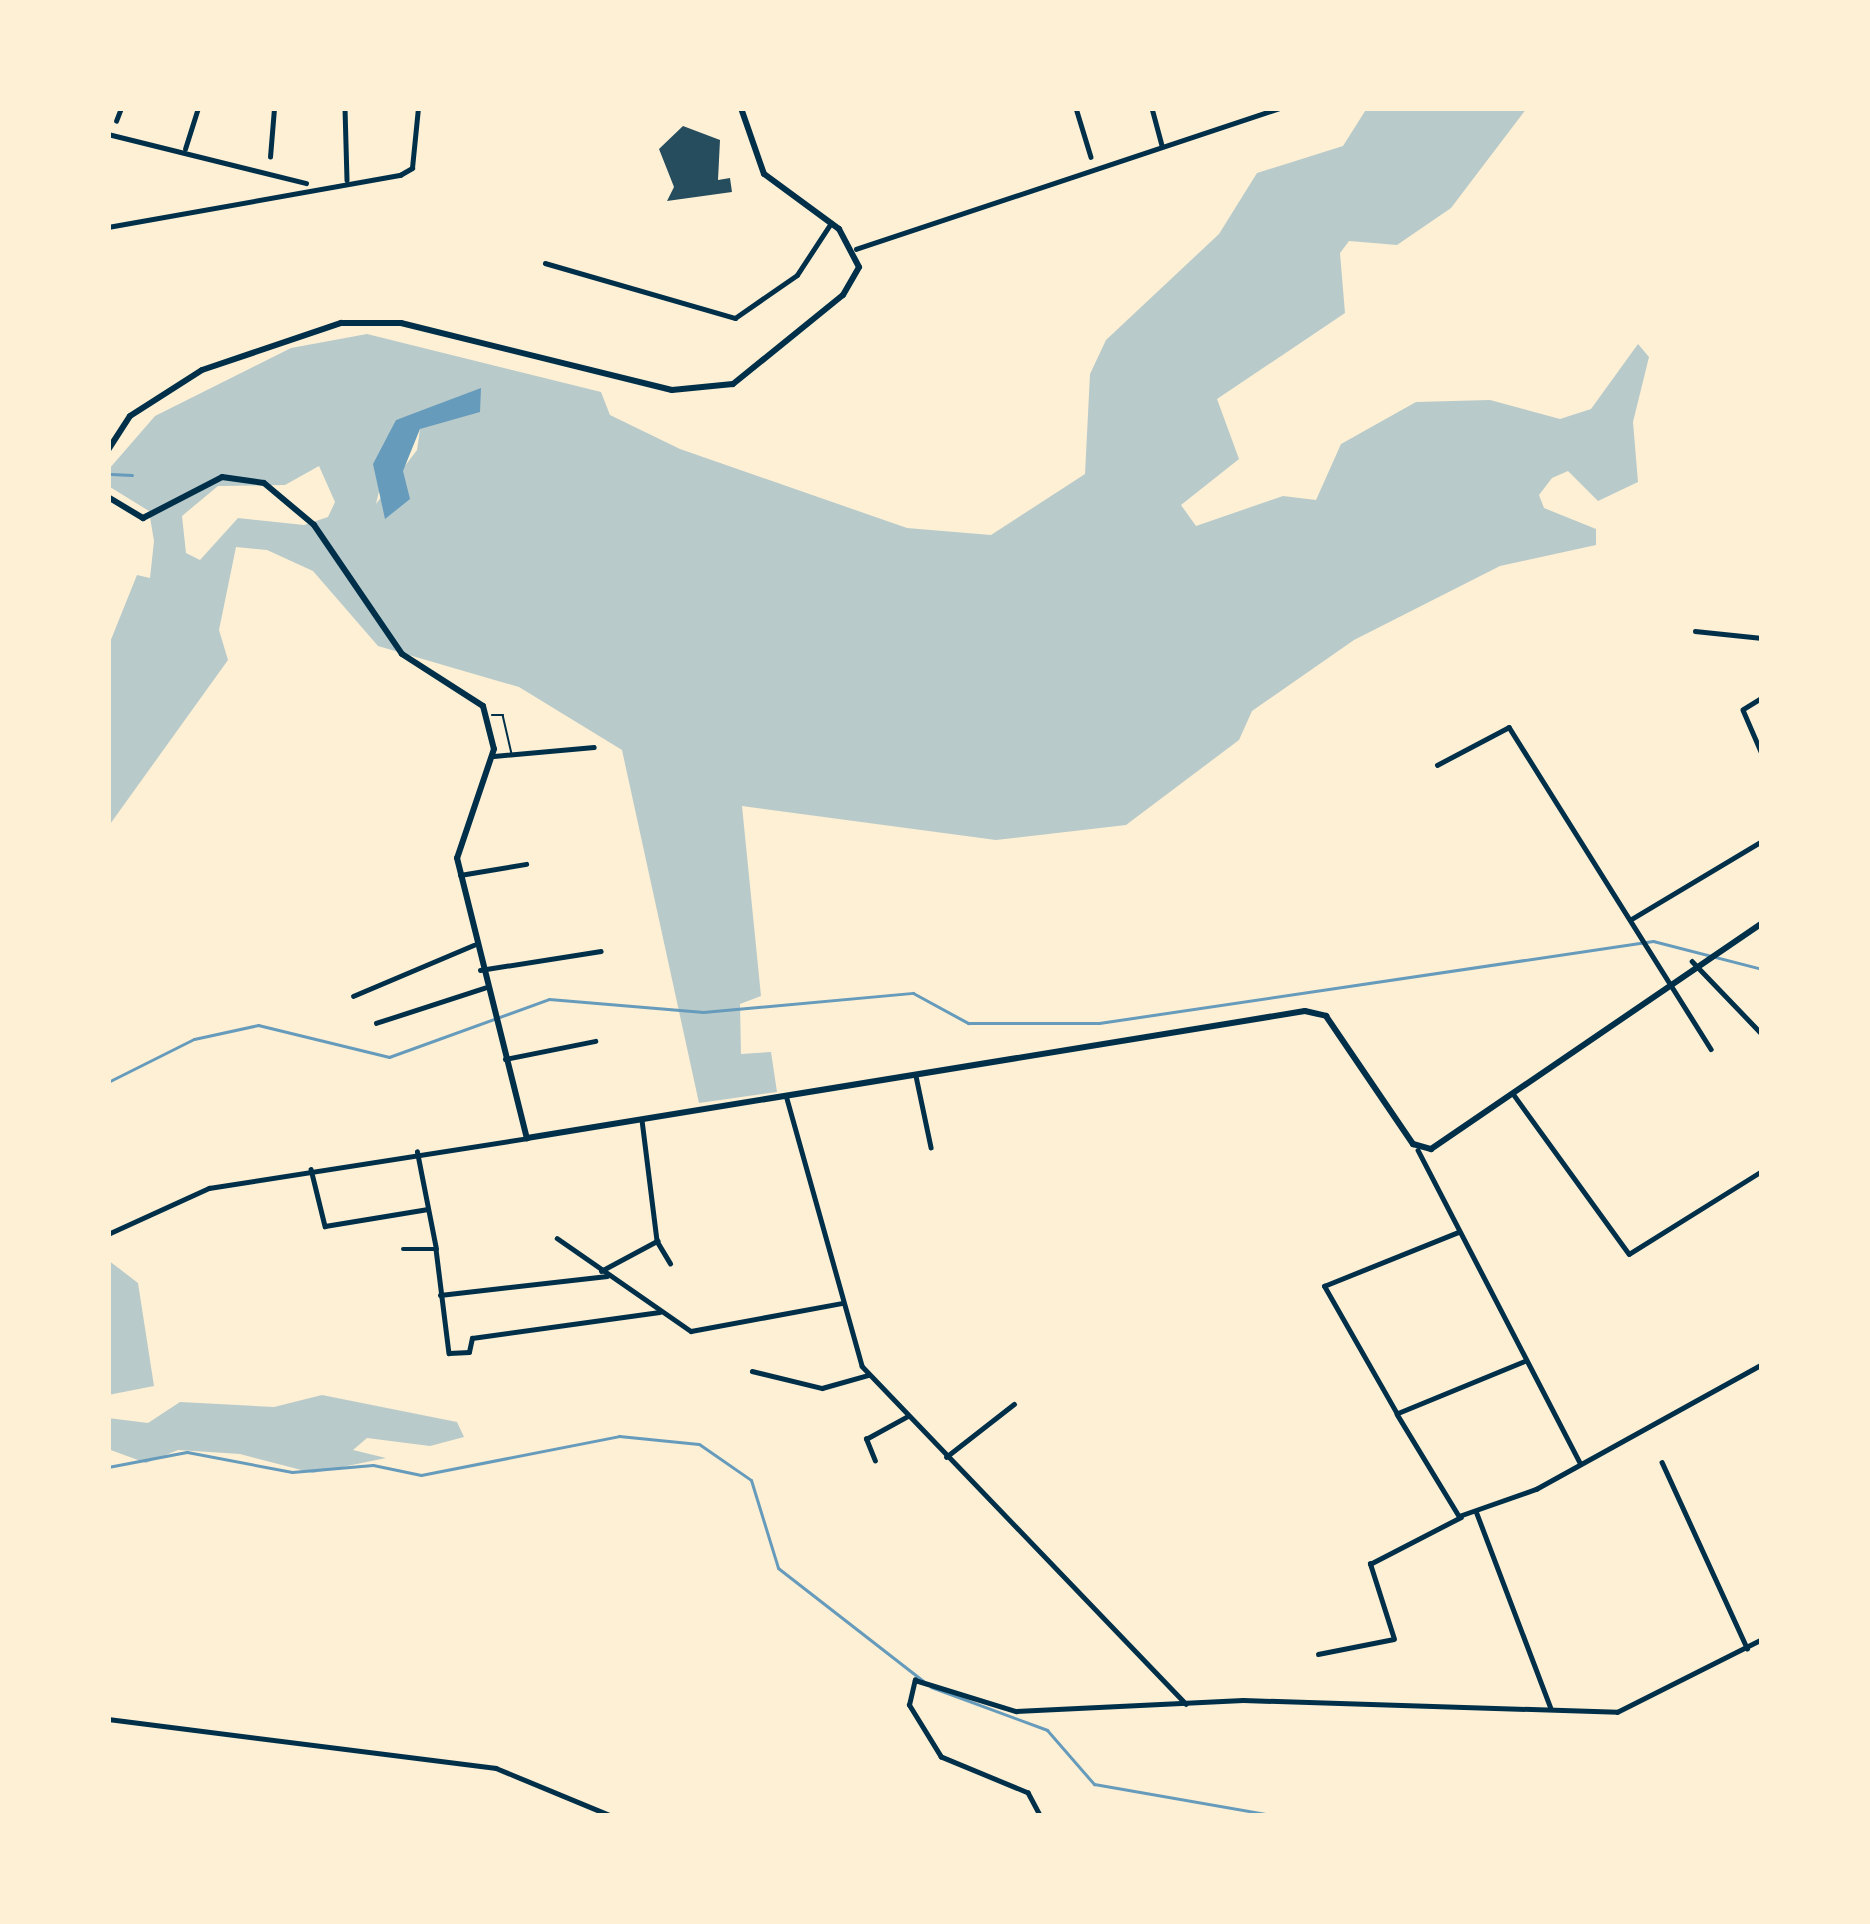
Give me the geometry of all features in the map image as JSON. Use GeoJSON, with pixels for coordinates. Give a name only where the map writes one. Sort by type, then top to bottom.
{"type":"FeatureCollection","features":[{"type":"Feature","properties":{"kind":"main road"},"geometry":{"type":"LineString","coordinates":[[108,450],[130,416],[202,370],[299,331],[368,321],[573,372],[715,390],[843,295],[856,249],[832,223],[764,174],[741,108]]}},
{"type":"Feature","properties":{"kind":"main road"},"geometry":{"type":"LineString","coordinates":[[108,497],[137,518],[166,511],[222,478],[277,490],[314,525],[402,654],[471,693],[488,716],[491,756],[458,839],[460,875],[479,970],[526,1138],[1316,1012],[1418,1150],[1514,1095],[1694,959],[1762,923]]}},
{"type":"Feature","properties":{"kind":"street"},"geometry":{"type":"LineString","coordinates":[[116,121],[121,108]]}},
{"type":"Feature","properties":{"kind":"street"},"geometry":{"type":"LineString","coordinates":[[185,149],[198,108]]}},
{"type":"Feature","properties":{"kind":"street"},"geometry":{"type":"LineString","coordinates":[[270,157],[274,108]]}},
{"type":"Feature","properties":{"kind":"street"},"geometry":{"type":"LineString","coordinates":[[345,108],[347,179]]}},
{"type":"Feature","properties":{"kind":"street"},"geometry":{"type":"LineString","coordinates":[[108,227],[311,184],[409,172],[418,108]]}},
{"type":"Feature","properties":{"kind":"street"},"geometry":{"type":"LineString","coordinates":[[1076,108],[1091,157]]}},
{"type":"Feature","properties":{"kind":"street"},"geometry":{"type":"LineString","coordinates":[[1152,108],[1162,145]]}},
{"type":"Feature","properties":{"kind":"street"},"geometry":{"type":"LineString","coordinates":[[856,249],[1281,108]]}},
{"type":"Feature","properties":{"kind":"street"},"geometry":{"type":"LineString","coordinates":[[108,134],[311,184]]}},
{"type":"Feature","properties":{"kind":"street"},"geometry":{"type":"LineString","coordinates":[[545,262],[735,317],[797,275],[832,223]]}},
{"type":"Feature","properties":{"kind":"street"},"geometry":{"type":"LineString","coordinates":[[1696,631],[1762,638]]}},
{"type":"Feature","properties":{"kind":"street"},"geometry":{"type":"LineString","coordinates":[[1762,698],[1743,710],[1762,754]]}},
{"type":"Feature","properties":{"kind":"street"},"geometry":{"type":"LineString","coordinates":[[1437,764],[1508,726],[1641,945],[1712,1049]]}},
{"type":"Feature","properties":{"kind":"street"},"geometry":{"type":"LineString","coordinates":[[491,756],[594,747]]}},
{"type":"Feature","properties":{"kind":"street"},"geometry":{"type":"LineString","coordinates":[[1630,920],[1762,841]]}},
{"type":"Feature","properties":{"kind":"street"},"geometry":{"type":"LineString","coordinates":[[460,875],[526,864]]}},
{"type":"Feature","properties":{"kind":"street"},"geometry":{"type":"LineString","coordinates":[[353,996],[474,945]]}},
{"type":"Feature","properties":{"kind":"street"},"geometry":{"type":"LineString","coordinates":[[479,970],[601,950]]}},
{"type":"Feature","properties":{"kind":"street"},"geometry":{"type":"LineString","coordinates":[[1694,959],[1762,1034]]}},
{"type":"Feature","properties":{"kind":"street"},"geometry":{"type":"LineString","coordinates":[[376,1023],[484,988]]}},
{"type":"Feature","properties":{"kind":"street"},"geometry":{"type":"LineString","coordinates":[[505,1059],[595,1041]]}},
{"type":"Feature","properties":{"kind":"street"},"geometry":{"type":"LineString","coordinates":[[916,1074],[931,1147]]}},
{"type":"Feature","properties":{"kind":"street"},"geometry":{"type":"LineString","coordinates":[[1514,1095],[1629,1254],[1762,1172]]}},
{"type":"Feature","properties":{"kind":"street"},"geometry":{"type":"LineString","coordinates":[[786,1096],[842,1303],[868,1376],[1188,1706]]}},
{"type":"Feature","properties":{"kind":"street"},"geometry":{"type":"LineString","coordinates":[[642,1120],[657,1241],[670,1264]]}},
{"type":"Feature","properties":{"kind":"street"},"geometry":{"type":"LineString","coordinates":[[108,1234],[195,1192],[311,1169],[526,1138]]}},
{"type":"Feature","properties":{"kind":"street"},"geometry":{"type":"LineString","coordinates":[[1418,1150],[1580,1462]]}},
{"type":"Feature","properties":{"kind":"street"},"geometry":{"type":"LineString","coordinates":[[417,1152],[452,1354],[470,1352],[472,1338],[659,1312]]}},
{"type":"Feature","properties":{"kind":"street"},"geometry":{"type":"LineString","coordinates":[[311,1169],[325,1226],[428,1209]]}},
{"type":"Feature","properties":{"kind":"street"},"geometry":{"type":"LineString","coordinates":[[1458,1232],[1324,1286],[1461,1517]]}},
{"type":"Feature","properties":{"kind":"street"},"geometry":{"type":"LineString","coordinates":[[557,1238],[659,1312],[700,1331],[842,1303]]}},
{"type":"Feature","properties":{"kind":"street"},"geometry":{"type":"LineString","coordinates":[[601,1271],[657,1241]]}},
{"type":"Feature","properties":{"kind":"street"},"geometry":{"type":"LineString","coordinates":[[403,1249],[436,1249]]}},
{"type":"Feature","properties":{"kind":"street"},"geometry":{"type":"LineString","coordinates":[[440,1295],[608,1276]]}},
{"type":"Feature","properties":{"kind":"street"},"geometry":{"type":"LineString","coordinates":[[1397,1414],[1526,1361]]}},
{"type":"Feature","properties":{"kind":"street"},"geometry":{"type":"LineString","coordinates":[[1318,1654],[1394,1639],[1370,1564],[1580,1462],[1762,1364]]}},
{"type":"Feature","properties":{"kind":"street"},"geometry":{"type":"LineString","coordinates":[[752,1371],[822,1388],[868,1376]]}},
{"type":"Feature","properties":{"kind":"street"},"geometry":{"type":"LineString","coordinates":[[946,1457],[1014,1404]]}},
{"type":"Feature","properties":{"kind":"street"},"geometry":{"type":"LineString","coordinates":[[875,1461],[866,1439],[906,1417]]}},
{"type":"Feature","properties":{"kind":"street"},"geometry":{"type":"LineString","coordinates":[[1662,1462],[1747,1648]]}},
{"type":"Feature","properties":{"kind":"street"},"geometry":{"type":"LineString","coordinates":[[1476,1511],[1552,1710]]}},
{"type":"Feature","properties":{"kind":"street"},"geometry":{"type":"LineString","coordinates":[[1040,1816],[1028,1793],[941,1757],[909,1706],[915,1680],[1001,1710],[1638,1708],[1762,1640]]}},
{"type":"Feature","properties":{"kind":"street"},"geometry":{"type":"LineString","coordinates":[[108,1719],[496,1768],[612,1816]]}},
{"type":"Feature","properties":{"kind":"lane"},"geometry":{"type":"LineString","coordinates":[[488,716],[503,715],[512,756]]}},
{"type":"Feature","properties":{"kind":"shaded area"},"geometry":{"type":"Polygon","coordinates":[[[1367,108],[1527,108],[1451,208],[1397,245],[1349,241],[1340,253],[1345,313],[1217,399],[1239,459],[1181,505],[1196,526],[1283,496],[1316,500],[1341,444],[1416,402],[1490,400],[1560,419],[1591,409],[1638,344],[1649,357],[1633,422],[1638,482],[1598,501],[1568,471],[1552,478],[1539,495],[1544,508],[1596,529],[1596,545],[1500,566],[1354,640],[1252,711],[1239,740],[1126,825],[996,840],[742,806],[761,996],[740,1004],[741,1054],[771,1052],[777,1092],[699,1103],[622,750],[519,687],[378,646],[313,571],[267,550],[236,547],[219,630],[228,660],[108,827],[108,647],[137,575],[150,578],[154,541],[149,511],[110,487],[109,469],[155,416],[291,348],[367,334],[601,392],[610,415],[680,449],[907,528],[991,535],[1085,474],[1090,374],[1106,340],[1219,234],[1257,173],[1343,146],[1367,108]],[[460,398],[396,420],[376,504],[417,450],[420,429],[460,398]],[[319,466],[285,485],[218,486],[182,516],[186,553],[200,560],[238,518],[304,525],[328,517],[335,502],[319,466]]]}},
{"type":"Feature","properties":{"kind":"shaded area"},"geometry":{"type":"Polygon","coordinates":[[[108,1260],[138,1283],[154,1386],[108,1395],[108,1260]]]}},
{"type":"Feature","properties":{"kind":"shaded area"},"geometry":{"type":"Polygon","coordinates":[[[322,1395],[457,1422],[464,1437],[430,1446],[367,1438],[353,1450],[386,1458],[313,1473],[240,1454],[178,1450],[146,1463],[108,1449],[108,1418],[148,1423],[180,1402],[274,1407],[322,1395]]]}},
{"type":"Feature","properties":{"kind":"water"},"geometry":{"type":"Polygon","coordinates":[[[481,388],[480,412],[420,429],[403,471],[410,499],[385,519],[373,464],[396,420],[481,388]]]}},
{"type":"Feature","properties":{"kind":"building"},"geometry":{"type":"Polygon","coordinates":[[[683,126],[720,140],[718,180],[730,178],[732,192],[667,201],[674,187],[659,149],[683,126]]]}},
{"type":"Feature","properties":{"kind":"waterway"},"geometry":{"type":"LineString","coordinates":[[111,474],[132,475]]}},
{"type":"Feature","properties":{"kind":"waterway"},"geometry":{"type":"LineString","coordinates":[[108,1082],[194,1039],[258,1025],[389,1057],[549,999],[703,1012],[913,993],[968,1023],[1099,1023],[1653,941],[1762,969]]}},
{"type":"Feature","properties":{"kind":"waterway"},"geometry":{"type":"LineString","coordinates":[[108,1467],[187,1452],[292,1472],[373,1465],[421,1475],[619,1436],[699,1444],[751,1480],[778,1568],[923,1681]]}},
{"type":"Feature","properties":{"kind":"waterway"},"geometry":{"type":"LineString","coordinates":[[931,1687],[1047,1730],[1094,1784],[1278,1816]]}}]}
